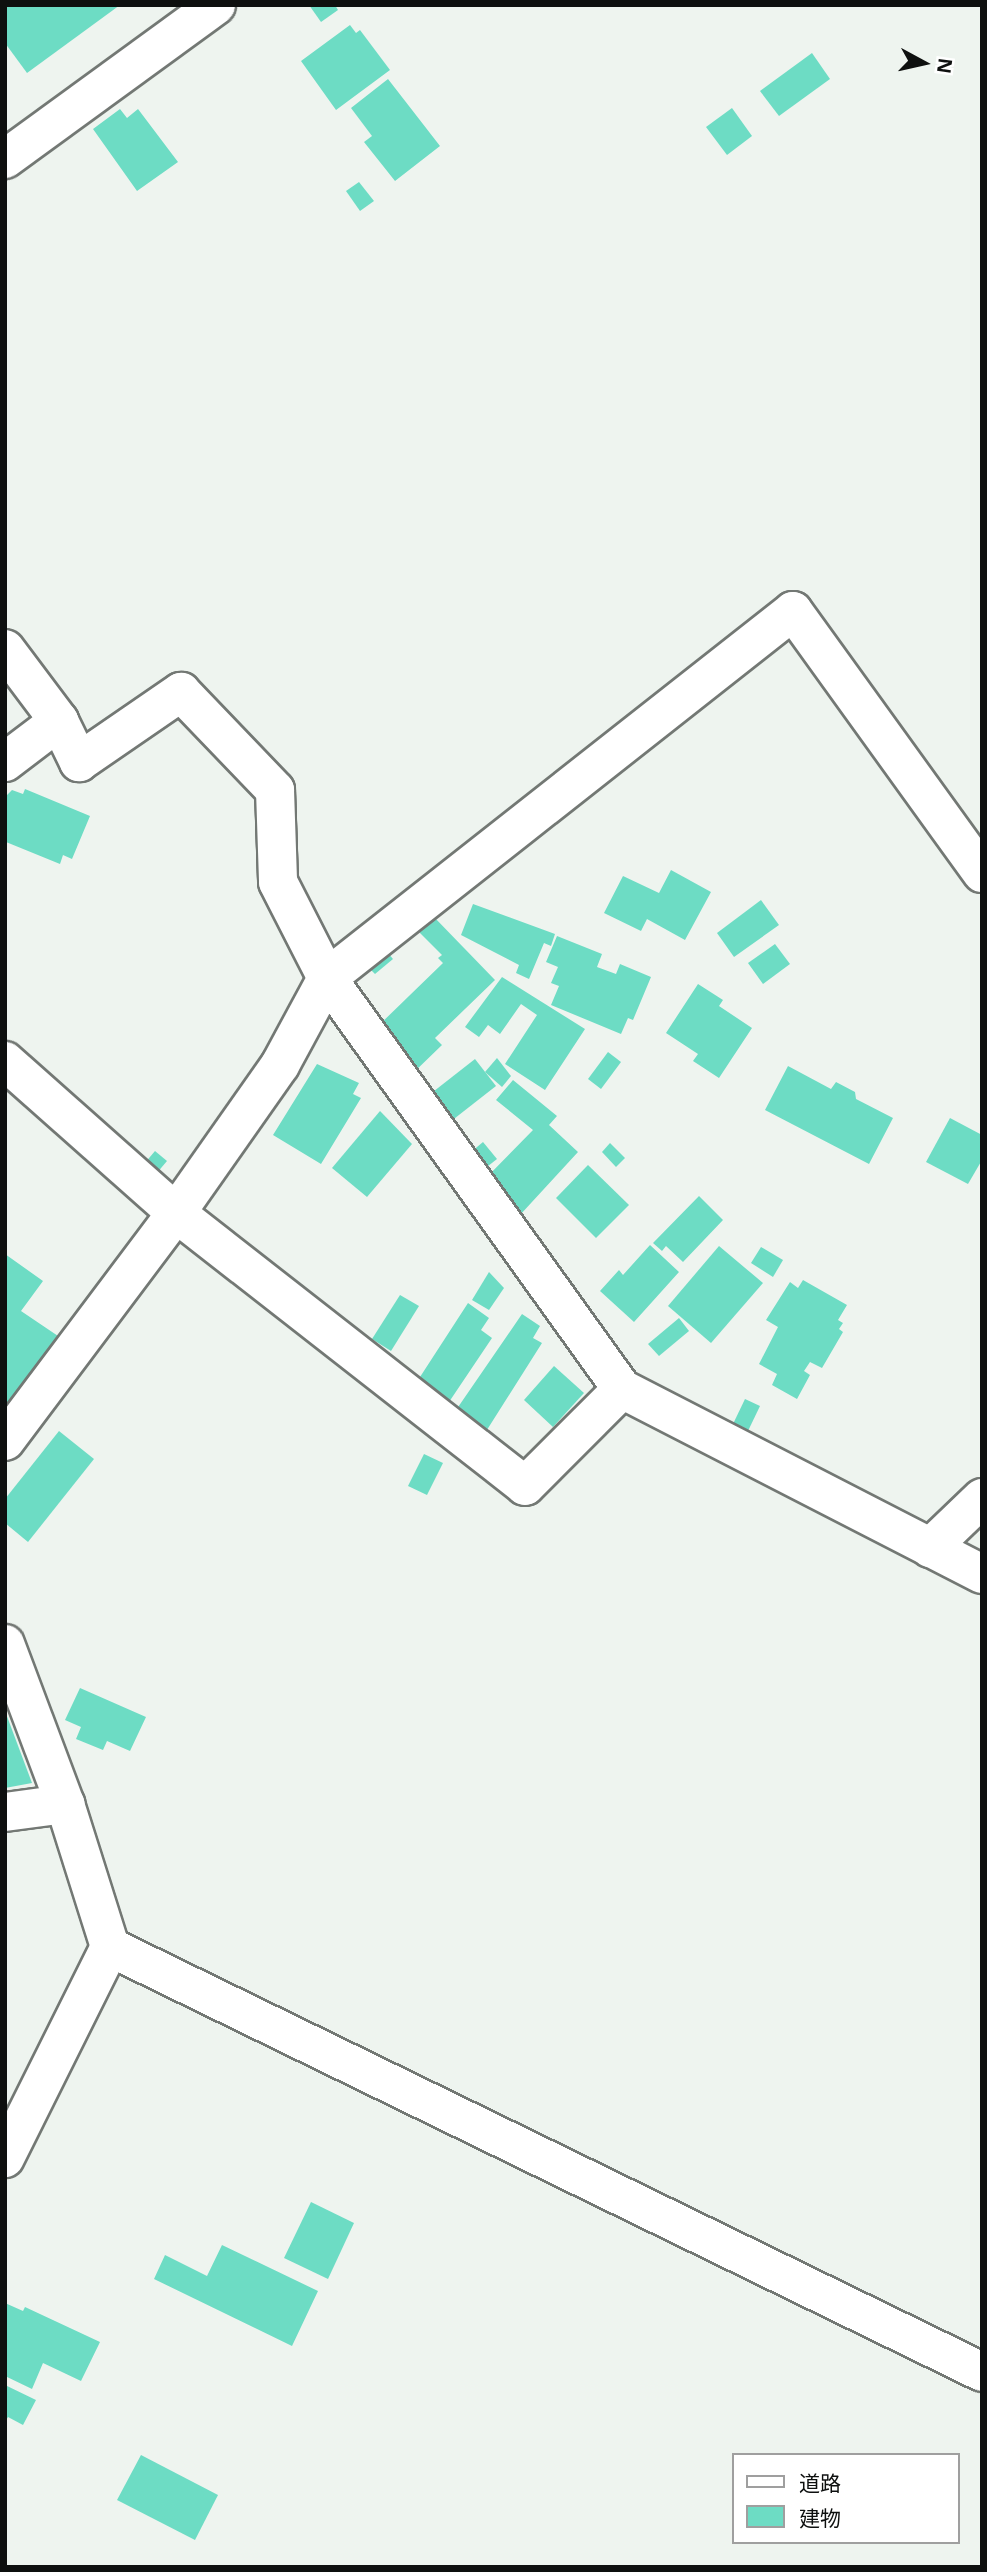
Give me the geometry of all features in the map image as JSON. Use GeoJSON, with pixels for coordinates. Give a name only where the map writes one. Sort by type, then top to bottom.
{"type":"FeatureCollection","features":[{"type":"Feature","properties":{"kind":"street"},"geometry":{"type":"LineString","coordinates":[[5,159],[216,5]]}},
{"type":"Feature","properties":{"kind":"street"},"geometry":{"type":"LineString","coordinates":[[5,1441],[176,1213],[280,1065],[327,978],[793,611],[982,873]]}},
{"type":"Feature","properties":{"kind":"street"},"geometry":{"type":"LineString","coordinates":[[5,649],[59,721],[79,762],[181,692],[275,790],[278,882],[327,978],[622,1389],[982,1574]]}},
{"type":"Feature","properties":{"kind":"street"},"geometry":{"type":"LineString","coordinates":[[5,762],[59,721]]}},
{"type":"Feature","properties":{"kind":"street"},"geometry":{"type":"LineString","coordinates":[[5,1061],[176,1213],[525,1486],[622,1389]]}},
{"type":"Feature","properties":{"kind":"street"},"geometry":{"type":"LineString","coordinates":[[930,1548],[982,1498]]}},
{"type":"Feature","properties":{"kind":"street"},"geometry":{"type":"LineString","coordinates":[[5,1644],[65,1804],[110,1947],[5,2158]]}},
{"type":"Feature","properties":{"kind":"street"},"geometry":{"type":"LineString","coordinates":[[5,1812],[65,1804]]}},
{"type":"Feature","properties":{"kind":"street"},"geometry":{"type":"LineString","coordinates":[[110,1947],[982,2371]]}},
{"type":"Feature","properties":{"kind":"building"},"geometry":{"type":"Polygon","coordinates":[[[5,5],[120,5],[27,73],[5,43],[5,5]]]}},
{"type":"Feature","properties":{"kind":"building"},"geometry":{"type":"Polygon","coordinates":[[[309,5],[335,5],[338,10],[321,22],[309,5]]]}},
{"type":"Feature","properties":{"kind":"building"},"geometry":{"type":"Polygon","coordinates":[[[350,25],[356,33],[360,30],[390,70],[336,110],[301,61],[350,25]]]}},
{"type":"Feature","properties":{"kind":"building"},"geometry":{"type":"Polygon","coordinates":[[[812,53],[830,79],[779,116],[760,91],[812,53]]]}},
{"type":"Feature","properties":{"kind":"building"},"geometry":{"type":"Polygon","coordinates":[[[388,79],[440,146],[395,181],[364,142],[372,136],[351,108],[388,79]]]}},
{"type":"Feature","properties":{"kind":"building"},"geometry":{"type":"Polygon","coordinates":[[[732,108],[752,136],[727,155],[706,127],[732,108]]]}},
{"type":"Feature","properties":{"kind":"building"},"geometry":{"type":"Polygon","coordinates":[[[120,109],[127,118],[138,109],[178,162],[137,191],[93,129],[120,109]]]}},
{"type":"Feature","properties":{"kind":"building"},"geometry":{"type":"Polygon","coordinates":[[[359,182],[374,201],[360,211],[346,191],[359,182]]]}},
{"type":"Feature","properties":{"kind":"building"},"geometry":{"type":"Polygon","coordinates":[[[25,789],[90,816],[72,859],[63,855],[60,864],[6,842],[7,795],[12,790],[23,794],[25,789]]]}},
{"type":"Feature","properties":{"kind":"building"},"geometry":{"type":"Polygon","coordinates":[[[671,870],[711,892],[685,940],[647,919],[641,931],[604,913],[623,876],[659,893],[671,870]]]}},
{"type":"Feature","properties":{"kind":"building"},"geometry":{"type":"Polygon","coordinates":[[[761,900],[779,925],[734,957],[717,933],[761,900]]]}},
{"type":"Feature","properties":{"kind":"building"},"geometry":{"type":"Polygon","coordinates":[[[473,904],[555,934],[551,946],[544,943],[529,979],[516,973],[519,965],[461,935],[473,904]]]}},
{"type":"Feature","properties":{"kind":"building"},"geometry":{"type":"Polygon","coordinates":[[[433,916],[495,980],[435,1038],[442,1045],[410,1076],[375,1029],[443,963],[438,958],[442,955],[417,930],[433,916]]]}},
{"type":"Feature","properties":{"kind":"building"},"geometry":{"type":"Polygon","coordinates":[[[557,936],[602,954],[597,967],[616,974],[620,964],[651,977],[633,1020],[628,1018],[621,1034],[551,1005],[559,986],[551,983],[558,967],[546,962],[557,936]]]}},
{"type":"Feature","properties":{"kind":"building"},"geometry":{"type":"Polygon","coordinates":[[[775,944],[790,964],[763,984],[748,963],[775,944]]]}},
{"type":"Feature","properties":{"kind":"building"},"geometry":{"type":"Polygon","coordinates":[[[387,952],[393,959],[375,974],[368,967],[387,952]]]}},
{"type":"Feature","properties":{"kind":"building"},"geometry":{"type":"Polygon","coordinates":[[[502,977],[585,1029],[545,1090],[505,1064],[537,1015],[521,1004],[500,1034],[488,1025],[479,1037],[465,1027],[502,977]]]}},
{"type":"Feature","properties":{"kind":"building"},"geometry":{"type":"Polygon","coordinates":[[[698,984],[723,1000],[719,1006],[752,1028],[719,1078],[693,1061],[698,1054],[666,1033],[698,984]]]}},
{"type":"Feature","properties":{"kind":"building"},"geometry":{"type":"Polygon","coordinates":[[[608,1052],[621,1062],[601,1089],[588,1079],[608,1052]]]}},
{"type":"Feature","properties":{"kind":"building"},"geometry":{"type":"Polygon","coordinates":[[[497,1058],[511,1076],[502,1087],[485,1072],[497,1058]]]}},
{"type":"Feature","properties":{"kind":"building"},"geometry":{"type":"Polygon","coordinates":[[[475,1059],[496,1086],[450,1122],[429,1095],[475,1059]]]}},
{"type":"Feature","properties":{"kind":"building"},"geometry":{"type":"Polygon","coordinates":[[[317,1064],[359,1083],[353,1094],[361,1098],[321,1164],[273,1135],[317,1064]]]}},
{"type":"Feature","properties":{"kind":"building"},"geometry":{"type":"Polygon","coordinates":[[[788,1066],[831,1089],[836,1082],[855,1092],[856,1099],[893,1118],[869,1164],[765,1110],[788,1066]]]}},
{"type":"Feature","properties":{"kind":"building"},"geometry":{"type":"Polygon","coordinates":[[[513,1080],[557,1116],[549,1125],[578,1152],[520,1215],[483,1181],[533,1130],[496,1100],[513,1080]]]}},
{"type":"Feature","properties":{"kind":"building"},"geometry":{"type":"Polygon","coordinates":[[[380,1111],[412,1144],[367,1197],[332,1168],[380,1111]]]}},
{"type":"Feature","properties":{"kind":"building"},"geometry":{"type":"Polygon","coordinates":[[[950,1118],[982,1135],[982,1160],[968,1184],[926,1162],[950,1118]]]}},
{"type":"Feature","properties":{"kind":"building"},"geometry":{"type":"Polygon","coordinates":[[[483,1142],[497,1159],[483,1170],[470,1153],[483,1142]]]}},
{"type":"Feature","properties":{"kind":"building"},"geometry":{"type":"Polygon","coordinates":[[[610,1143],[625,1158],[616,1167],[602,1152],[610,1143]]]}},
{"type":"Feature","properties":{"kind":"building"},"geometry":{"type":"Polygon","coordinates":[[[155,1151],[167,1161],[156,1174],[144,1164],[155,1151]]]}},
{"type":"Feature","properties":{"kind":"building"},"geometry":{"type":"Polygon","coordinates":[[[588,1165],[629,1205],[596,1238],[556,1198],[588,1165]]]}},
{"type":"Feature","properties":{"kind":"building"},"geometry":{"type":"Polygon","coordinates":[[[699,1196],[723,1220],[683,1262],[666,1246],[662,1251],[653,1243],[699,1196]]]}},
{"type":"Feature","properties":{"kind":"building"},"geometry":{"type":"Polygon","coordinates":[[[650,1245],[679,1272],[634,1322],[600,1291],[619,1270],[623,1275],[650,1245]]]}},
{"type":"Feature","properties":{"kind":"building"},"geometry":{"type":"Polygon","coordinates":[[[719,1246],[763,1283],[711,1343],[668,1306],[719,1246]]]}},
{"type":"Feature","properties":{"kind":"building"},"geometry":{"type":"Polygon","coordinates":[[[761,1247],[783,1260],[773,1277],[751,1263],[761,1247]]]}},
{"type":"Feature","properties":{"kind":"building"},"geometry":{"type":"Polygon","coordinates":[[[5,1254],[43,1281],[21,1311],[61,1338],[5,1411],[5,1254]]]}},
{"type":"Feature","properties":{"kind":"building"},"geometry":{"type":"Polygon","coordinates":[[[489,1272],[504,1288],[489,1310],[472,1300],[489,1272]]]}},
{"type":"Feature","properties":{"kind":"building"},"geometry":{"type":"Polygon","coordinates":[[[803,1280],[847,1305],[838,1320],[843,1323],[839,1329],[843,1332],[822,1368],[810,1362],[804,1371],[810,1375],[797,1399],[772,1385],[777,1374],[759,1364],[778,1327],[766,1320],[790,1282],[798,1288],[803,1280]]]}},
{"type":"Feature","properties":{"kind":"building"},"geometry":{"type":"Polygon","coordinates":[[[400,1295],[419,1306],[391,1351],[372,1339],[400,1295]]]}},
{"type":"Feature","properties":{"kind":"building"},"geometry":{"type":"Polygon","coordinates":[[[468,1303],[489,1318],[481,1330],[492,1338],[447,1405],[420,1377],[468,1303]]]}},
{"type":"Feature","properties":{"kind":"building"},"geometry":{"type":"Polygon","coordinates":[[[522,1314],[540,1326],[533,1338],[542,1343],[485,1433],[454,1413],[522,1314]]]}},
{"type":"Feature","properties":{"kind":"building"},"geometry":{"type":"Polygon","coordinates":[[[679,1318],[689,1331],[659,1356],[648,1344],[679,1318]]]}},
{"type":"Feature","properties":{"kind":"building"},"geometry":{"type":"Polygon","coordinates":[[[554,1366],[584,1393],[553,1427],[524,1400],[554,1366]]]}},
{"type":"Feature","properties":{"kind":"building"},"geometry":{"type":"Polygon","coordinates":[[[745,1399],[760,1406],[748,1431],[733,1424],[745,1399]]]}},
{"type":"Feature","properties":{"kind":"building"},"geometry":{"type":"Polygon","coordinates":[[[59,1431],[94,1459],[28,1542],[5,1523],[5,1499],[59,1431]]]}},
{"type":"Feature","properties":{"kind":"building"},"geometry":{"type":"Polygon","coordinates":[[[424,1454],[443,1463],[427,1495],[408,1486],[424,1454]]]}},
{"type":"Feature","properties":{"kind":"building"},"geometry":{"type":"Polygon","coordinates":[[[80,1688],[146,1717],[130,1751],[107,1741],[103,1750],[76,1739],[81,1727],[65,1720],[80,1688]]]}},
{"type":"Feature","properties":{"kind":"building"},"geometry":{"type":"Polygon","coordinates":[[[5,1711],[32,1783],[5,1788],[5,1711]]]}},
{"type":"Feature","properties":{"kind":"building"},"geometry":{"type":"Polygon","coordinates":[[[311,2202],[354,2223],[328,2279],[284,2258],[311,2202]]]}},
{"type":"Feature","properties":{"kind":"building"},"geometry":{"type":"Polygon","coordinates":[[[222,2245],[318,2291],[292,2346],[154,2279],[165,2255],[207,2276],[222,2245]]]}},
{"type":"Feature","properties":{"kind":"building"},"geometry":{"type":"Polygon","coordinates":[[[5,2303],[23,2311],[25,2307],[100,2342],[81,2381],[43,2363],[32,2389],[5,2376],[5,2303]]]}},
{"type":"Feature","properties":{"kind":"building"},"geometry":{"type":"Polygon","coordinates":[[[5,2385],[36,2400],[23,2425],[8,2417],[5,2422],[5,2385]]]}},
{"type":"Feature","properties":{"kind":"building"},"geometry":{"type":"Polygon","coordinates":[[[141,2455],[218,2495],[195,2540],[117,2500],[141,2455]]]}}]}
